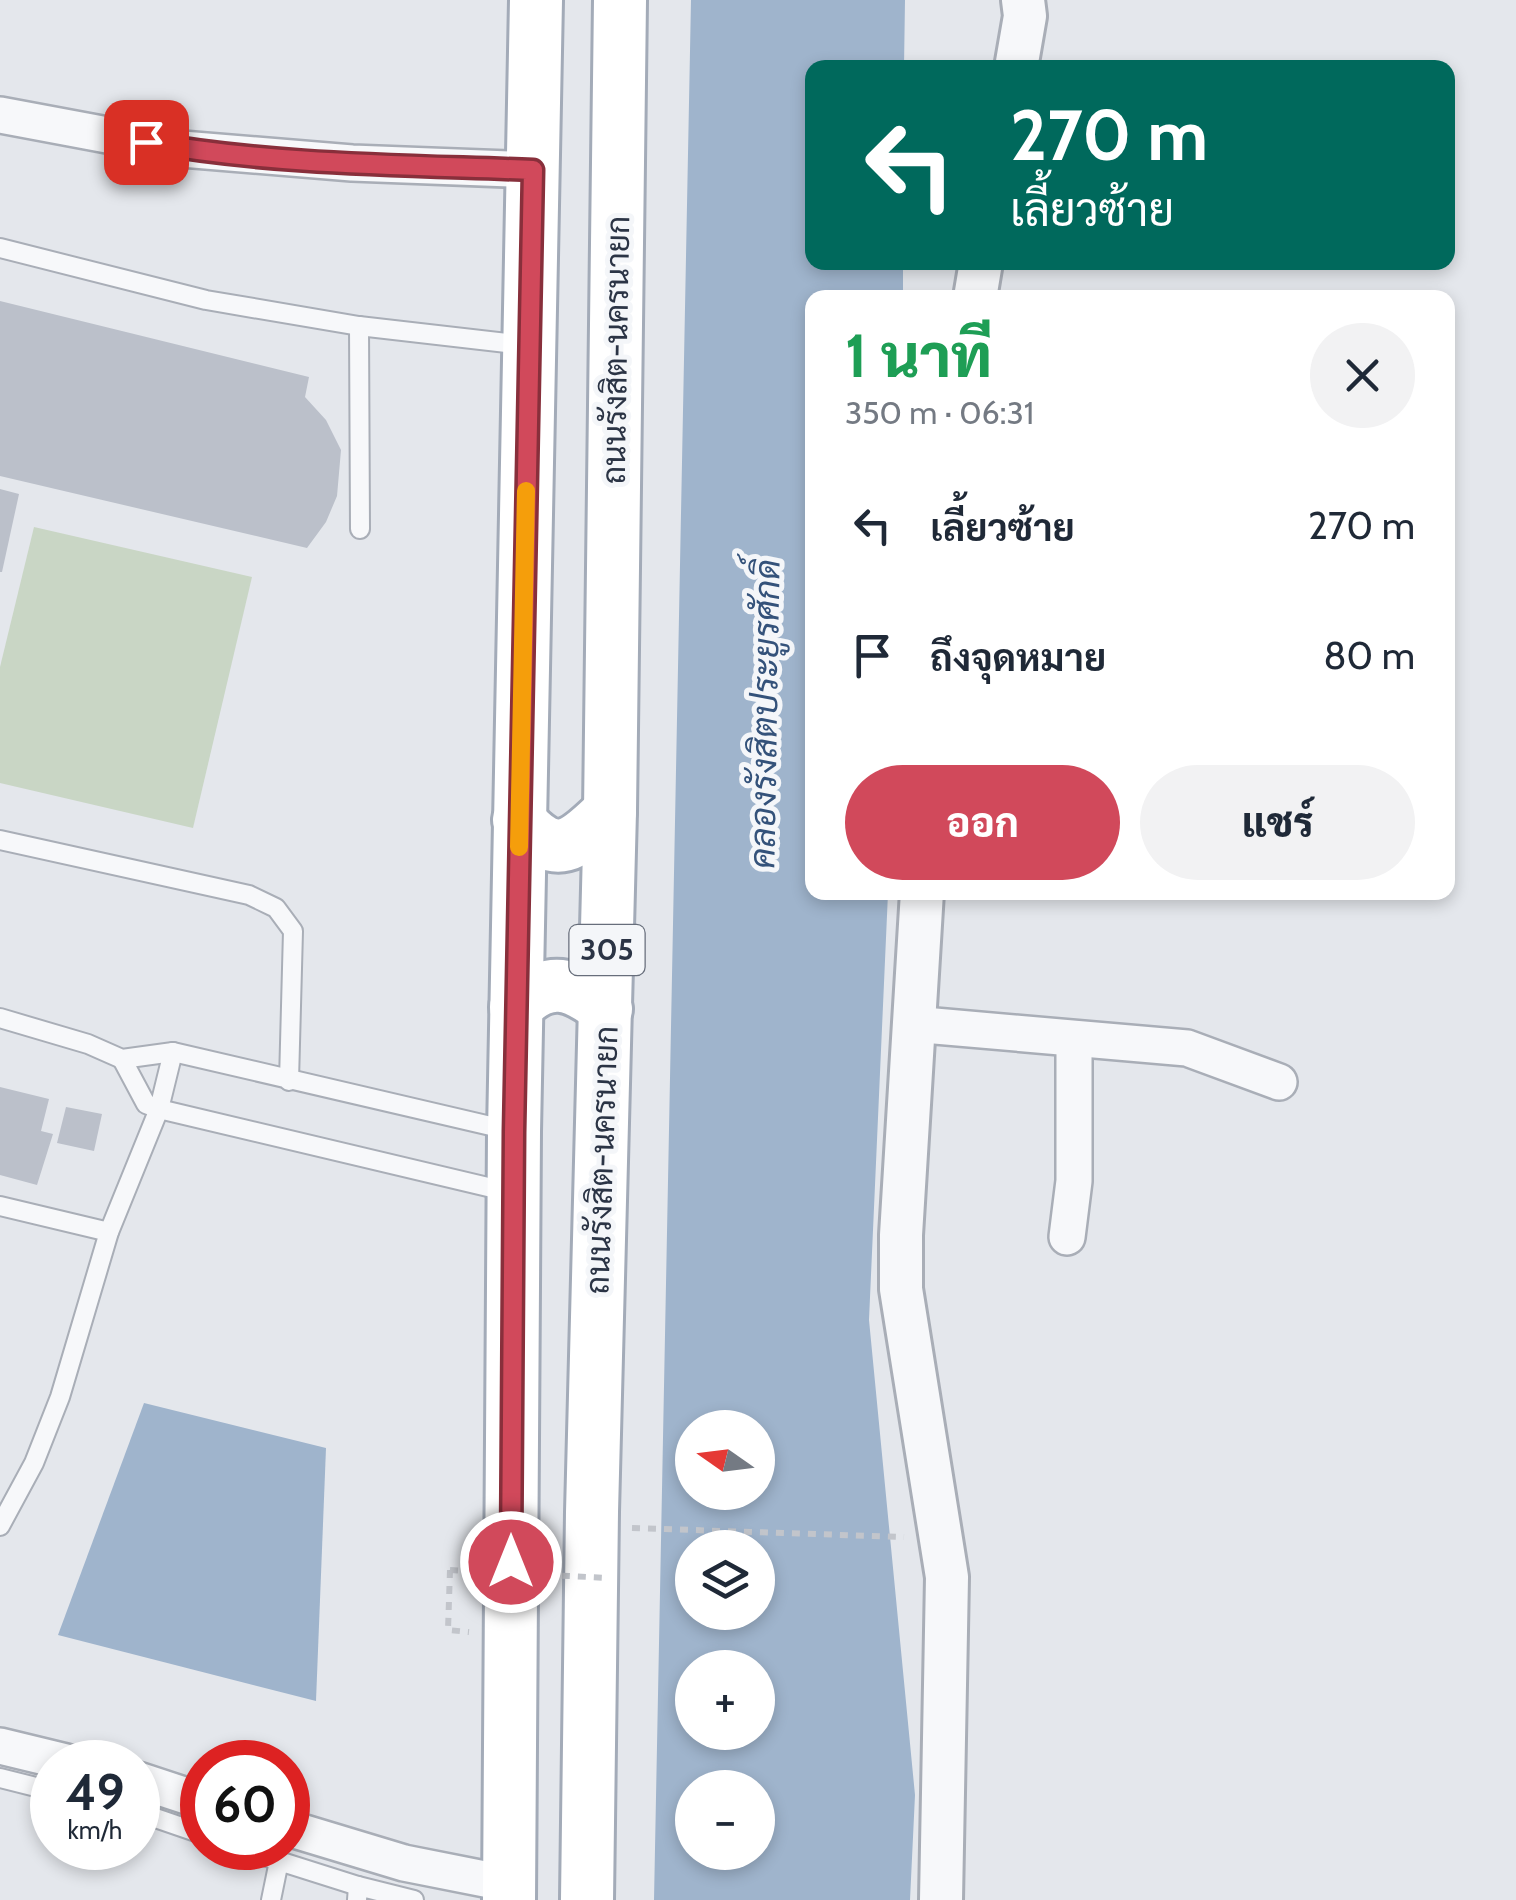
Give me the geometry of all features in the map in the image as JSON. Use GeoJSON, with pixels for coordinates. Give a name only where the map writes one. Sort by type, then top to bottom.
{"type":"FeatureCollection","features":[{"type":"Feature","properties":{"kind":"main road"},"geometry":{"type":"LineString","coordinates":[[510,1892],[513,1193],[536,0]]}},
{"type":"Feature","properties":{"kind":"main road","name":"ถนนรังสิต-นครนายก"},"geometry":{"type":"LineString","coordinates":[[587,1900],[592,1512],[610,811],[620,0]]}},
{"type":"Feature","properties":{"kind":"main road"},"geometry":{"type":"LineString","coordinates":[[519,820],[538,842],[558,846],[582,838],[610,811]]}},
{"type":"Feature","properties":{"kind":"main road"},"geometry":{"type":"LineString","coordinates":[[516,1007],[532,991],[558,984],[583,990],[606,1008]]}},
{"type":"Feature","properties":{"kind":"street"},"geometry":{"type":"LineString","coordinates":[[1017,60],[1025,16],[1023,0]]}},
{"type":"Feature","properties":{"kind":"street"},"geometry":{"type":"LineString","coordinates":[[0,116],[182,149],[352,163],[533,170]]}},
{"type":"Feature","properties":{"kind":"street"},"geometry":{"type":"LineString","coordinates":[[921,900],[901,1289],[947,1577],[941,1900]]}},
{"type":"Feature","properties":{"kind":"street"},"geometry":{"type":"LineString","coordinates":[[912,1024],[1187,1048],[1279,1082]]}},
{"type":"Feature","properties":{"kind":"street"},"geometry":{"type":"LineString","coordinates":[[1068,1238],[1076,1120],[1074,1040]]}},
{"type":"Feature","properties":{"kind":"street"},"geometry":{"type":"LineString","coordinates":[[0,1746],[30,1753]]}},
{"type":"Feature","properties":{"kind":"street"},"geometry":{"type":"LineString","coordinates":[[310,1848],[404,1862],[510,1892]]}},
{"type":"Feature","properties":{"kind":"lane"},"geometry":{"type":"LineString","coordinates":[[0,248],[206,300],[359,326],[530,346]]}},
{"type":"Feature","properties":{"kind":"lane"},"geometry":{"type":"LineString","coordinates":[[359,326],[360,529]]}},
{"type":"Feature","properties":{"kind":"lane"},"geometry":{"type":"LineString","coordinates":[[0,840],[249,896],[276,908],[293,931],[289,1081]]}},
{"type":"Feature","properties":{"kind":"lane"},"geometry":{"type":"LineString","coordinates":[[0,1018],[88,1044],[122,1059],[173,1052],[514,1132]]}},
{"type":"Feature","properties":{"kind":"lane"},"geometry":{"type":"LineString","coordinates":[[2,1520],[34,1463],[60,1397],[109,1232],[159,1109],[173,1052]]}},
{"type":"Feature","properties":{"kind":"lane"},"geometry":{"type":"LineString","coordinates":[[122,1059],[146,1104],[159,1109],[513,1193]]}},
{"type":"Feature","properties":{"kind":"lane"},"geometry":{"type":"LineString","coordinates":[[0,1206],[109,1232]]}},
{"type":"Feature","properties":{"kind":"lane"},"geometry":{"type":"LineString","coordinates":[[0,1778],[30,1786]]}},
{"type":"Feature","properties":{"kind":"lane"},"geometry":{"type":"LineString","coordinates":[[310,1862],[357,1893],[414,1900]]}},
{"type":"Feature","properties":{"kind":"lane"},"geometry":{"type":"LineString","coordinates":[[271,1900],[277,1870]]}},
{"type":"Feature","properties":{"kind":"path"},"geometry":{"type":"LineString","coordinates":[[639,1528],[910,1537]]}},
{"type":"Feature","properties":{"kind":"path"},"geometry":{"type":"LineString","coordinates":[[450,1570],[608,1578]]}},
{"type":"Feature","properties":{"kind":"green space"},"geometry":{"type":"Polygon","coordinates":[[[34,527],[252,577],[193,828],[0,783],[0,667],[34,527]]]}},
{"type":"Feature","properties":{"kind":"water","name":"คลองรังสิตประยูรศักดิ์"},"geometry":{"type":"Polygon","coordinates":[[[691,0],[905,0],[904,60],[805,60],[805,270],[903,270],[903,290],[805,290],[805,900],[888,900],[869,1320],[915,1795],[910,1900],[654,1900],[691,0]]]}},
{"type":"Feature","properties":{"kind":"water"},"geometry":{"type":"Polygon","coordinates":[[[144,1403],[326,1448],[316,1701],[58,1635],[144,1403]]]}},
{"type":"Feature","properties":{"kind":"building"},"geometry":{"type":"Polygon","coordinates":[[[0,301],[309,377],[305,397],[326,420],[341,450],[337,496],[326,522],[307,548],[0,476],[0,301]]]}},
{"type":"Feature","properties":{"kind":"building"},"geometry":{"type":"Polygon","coordinates":[[[0,489],[19,494],[2,572],[0,572],[0,489]]]}},
{"type":"Feature","properties":{"kind":"building"},"geometry":{"type":"Polygon","coordinates":[[[0,1087],[49,1099],[41,1131],[53,1134],[37,1185],[0,1175],[0,1087]]]}},
{"type":"Feature","properties":{"kind":"building"},"geometry":{"type":"Polygon","coordinates":[[[66,1107],[102,1114],[94,1151],[57,1143],[66,1107]]]}},
{"type":"Feature","properties":{"kind":"slow traffic"},"geometry":{"type":"LineString","coordinates":[[519,847],[526,491]]}},
{"type":"Feature","properties":{"kind":"route"},"geometry":{"type":"LineString","coordinates":[[146,142],[182,149],[352,163],[533,170],[514,1132],[511,1562]]}}]}
